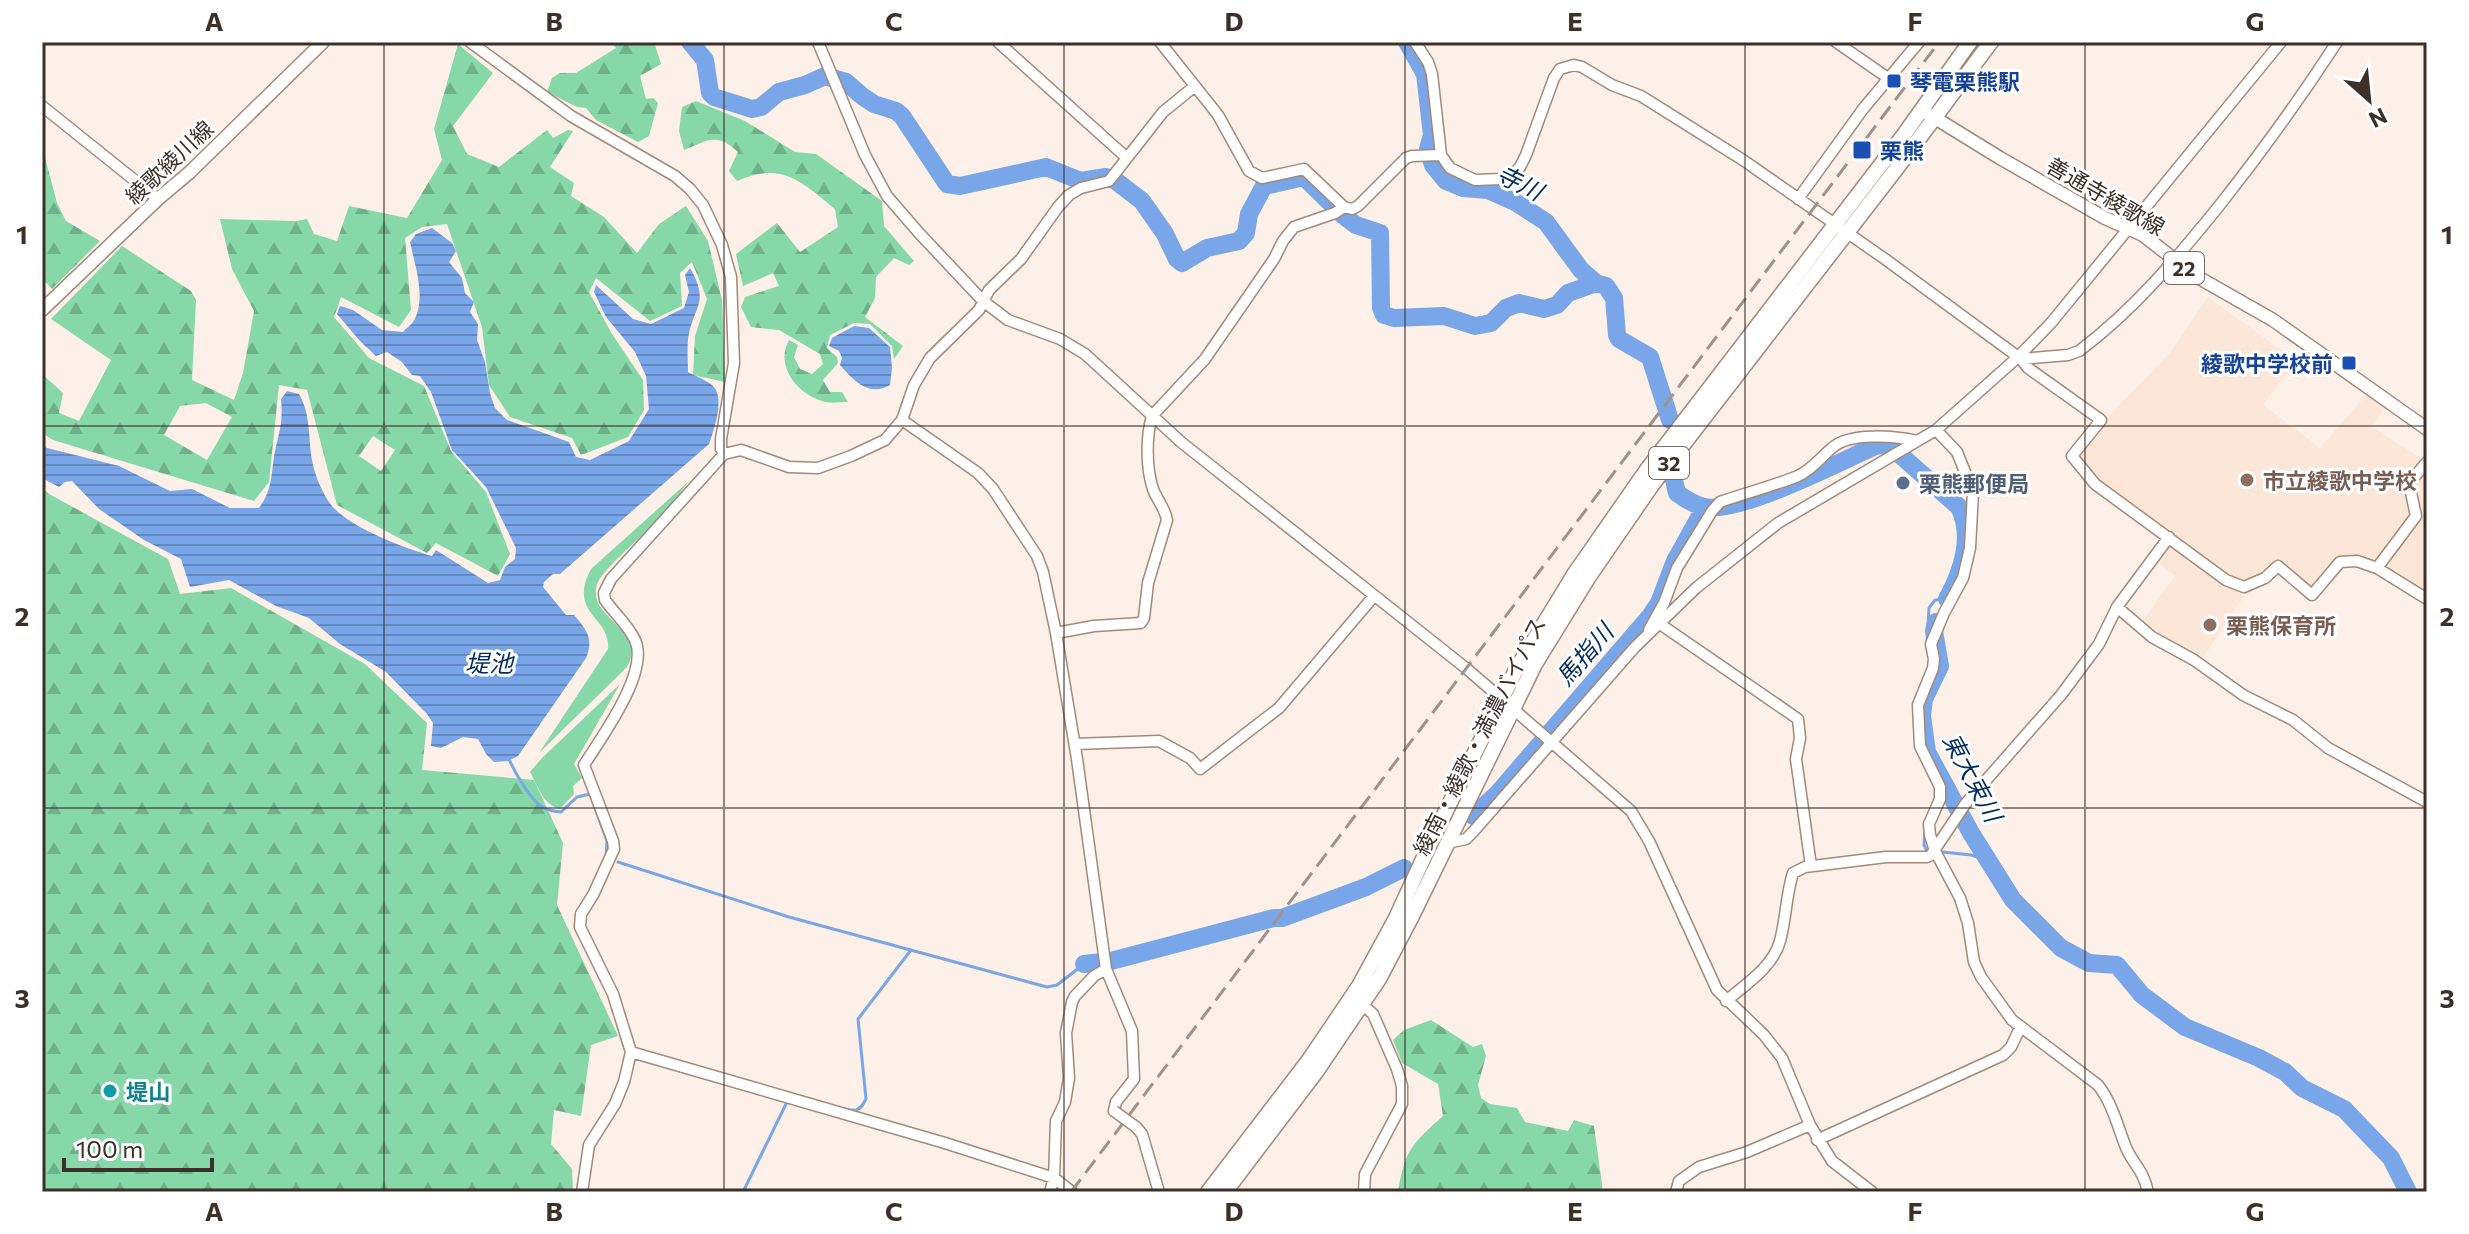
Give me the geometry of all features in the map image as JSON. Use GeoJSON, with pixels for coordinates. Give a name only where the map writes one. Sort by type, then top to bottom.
{"type":"FeatureCollection","features":[{"type":"Feature","properties":{"kind":"highway","name":"綾南・綾歌・満濃バイパス"},"geometry":{"type":"LineString","coordinates":[[1840,228],[1970,42]]}},
{"type":"Feature","properties":{"kind":"highway","name":"綾南・綾歌・満濃バイパス"},"geometry":{"type":"LineString","coordinates":[[1225,1192],[1316,1072],[1412,916],[1507,704],[1517,668],[1575,573],[1611,519],[1840,228],[1935,118],[1991,42]]}},
{"type":"Feature","properties":{"kind":"highway","name":"綾南・綾歌・満濃バイパス"},"geometry":{"type":"LineString","coordinates":[[1208,1192],[1358,1000],[1436,831],[1507,704]]}},
{"type":"Feature","properties":{"kind":"main road","name":"綾歌綾川線"},"geometry":{"type":"LineString","coordinates":[[42,310],[323,42]]}},
{"type":"Feature","properties":{"kind":"main road","name":"善通寺綾歌線"},"geometry":{"type":"LineString","coordinates":[[1921,109],[2105,218],[2143,235],[2194,275],[2273,320],[2427,429]]}},
{"type":"Feature","properties":{"kind":"street"},"geometry":{"type":"LineString","coordinates":[[470,42],[571,116],[675,176],[703,205],[722,245],[731,277],[734,363],[721,439],[724,454]]}},
{"type":"Feature","properties":{"kind":"street"},"geometry":{"type":"LineString","coordinates":[[818,42],[865,155],[887,196],[983,301],[1008,320],[1073,346],[1181,442],[1507,704],[1631,811],[1641,825],[1717,990],[1764,1035],[1782,1058],[1817,1140],[1832,1161],[1872,1192]]}},
{"type":"Feature","properties":{"kind":"street"},"geometry":{"type":"LineString","coordinates":[[998,42],[1127,158]]}},
{"type":"Feature","properties":{"kind":"street"},"geometry":{"type":"LineString","coordinates":[[1160,42],[1218,115],[1249,171],[1262,178],[1304,169],[1340,210]]}},
{"type":"Feature","properties":{"kind":"street"},"geometry":{"type":"LineString","coordinates":[[1415,42],[1432,74],[1434,155]]}},
{"type":"Feature","properties":{"kind":"street"},"geometry":{"type":"LineString","coordinates":[[1836,42],[1888,78]]}},
{"type":"Feature","properties":{"kind":"street"},"geometry":{"type":"LineString","coordinates":[[1798,199],[1888,78],[1919,42]]}},
{"type":"Feature","properties":{"kind":"street"},"geometry":{"type":"LineString","coordinates":[[1447,843],[1466,839],[1473,832],[1547,740],[1646,637],[1716,571],[1766,532],[1822,495],[1936,430],[2020,358],[2281,42]]}},
{"type":"Feature","properties":{"kind":"street"},"geometry":{"type":"LineString","coordinates":[[2020,358],[2068,355],[2079,351],[2133,306],[2175,261],[2279,130],[2337,42]]}},
{"type":"Feature","properties":{"kind":"street"},"geometry":{"type":"LineString","coordinates":[[1056,633],[1094,626],[1141,623],[1144,618],[1148,583],[1167,520],[1150,479],[1152,416],[1205,359],[1294,227],[1358,206],[1406,158],[1434,155],[1450,168],[1475,180],[1501,179],[1512,175],[1526,155],[1554,78],[1560,69],[1574,65],[1641,96],[1743,160],[2020,358],[2028,368],[2101,420],[2072,456],[2095,484],[2226,580],[2244,587],[2265,578],[2278,566],[2312,595],[2340,562],[2357,561],[2377,568],[2427,599]]}},
{"type":"Feature","properties":{"kind":"street"},"geometry":{"type":"LineString","coordinates":[[582,1192],[589,1145],[615,1104],[631,1052],[613,994],[580,927],[581,914],[614,849],[584,765],[623,701],[634,677],[638,658],[634,637],[605,600],[604,593],[611,579],[724,454],[741,450],[789,467],[818,468],[885,440],[902,420],[914,385],[930,358],[979,310],[989,290],[1021,259],[1069,195],[1111,179],[1163,112],[1195,86]]}},
{"type":"Feature","properties":{"kind":"street"},"geometry":{"type":"LineString","coordinates":[[42,106],[158,199]]}},
{"type":"Feature","properties":{"kind":"street"},"geometry":{"type":"LineString","coordinates":[[902,420],[978,473],[993,489],[1037,556],[1043,572],[1075,744],[1105,964],[1132,1031],[1134,1079],[1116,1102],[1114,1111],[1142,1134],[1159,1192]]}},
{"type":"Feature","properties":{"kind":"street"},"geometry":{"type":"LineString","coordinates":[[1936,430],[1957,452],[1973,492],[1970,548],[1963,578],[1931,644],[1933,668],[1918,705],[1917,724],[1922,755],[1940,787],[1940,799],[1929,824],[1930,835],[1960,898],[1968,923],[1974,962],[1981,977],[2019,1029],[2029,1032],[2105,1093],[2126,1149],[2145,1178],[2148,1192]]}},
{"type":"Feature","properties":{"kind":"street"},"geometry":{"type":"LineString","coordinates":[[1646,637],[1664,603],[1677,568],[1715,507],[1800,475],[1813,467],[1834,445],[1850,438],[1917,441]]}},
{"type":"Feature","properties":{"kind":"street"},"geometry":{"type":"LineString","coordinates":[[2377,568],[2416,516],[2409,483],[2427,462]]}},
{"type":"Feature","properties":{"kind":"street"},"geometry":{"type":"LineString","coordinates":[[1726,1001],[1773,957],[1780,943],[1793,873],[1811,866],[1886,857],[1927,857],[1935,851],[1960,813],[2061,695],[2099,644],[2117,607],[2169,537]]}},
{"type":"Feature","properties":{"kind":"street"},"geometry":{"type":"LineString","coordinates":[[1075,744],[1159,741],[1190,758],[1200,769],[1279,708],[1374,596]]}},
{"type":"Feature","properties":{"kind":"street"},"geometry":{"type":"LineString","coordinates":[[2117,607],[2152,637],[2194,660],[2243,695],[2293,720],[2328,748],[2427,802]]}},
{"type":"Feature","properties":{"kind":"street"},"geometry":{"type":"LineString","coordinates":[[1660,624],[1798,719],[1800,738],[1796,759],[1811,866]]}},
{"type":"Feature","properties":{"kind":"street"},"geometry":{"type":"LineString","coordinates":[[1050,1192],[1054,1178],[1056,1121],[1065,1102],[1069,1078],[1066,1033],[1072,1002],[1105,964]]}},
{"type":"Feature","properties":{"kind":"street"},"geometry":{"type":"LineString","coordinates":[[1358,1000],[1373,1014],[1402,1086],[1402,1104],[1365,1174],[1364,1192]]}},
{"type":"Feature","properties":{"kind":"street"},"geometry":{"type":"LineString","coordinates":[[1817,1140],[2003,1055],[2011,1047],[2019,1029]]}},
{"type":"Feature","properties":{"kind":"street"},"geometry":{"type":"LineString","coordinates":[[631,1052],[945,1143],[1054,1178],[1072,1192]]}},
{"type":"Feature","properties":{"kind":"street"},"geometry":{"type":"LineString","coordinates":[[1676,1192],[1679,1181],[1699,1167],[1747,1152],[1810,1125]]}},
{"type":"Feature","properties":{"kind":"shaded area"},"geometry":{"type":"Polygon","coordinates":[[[2208,297],[2296,361],[2263,405],[2320,448],[2366,395],[2385,408],[2372,427],[2422,459],[2427,467],[2427,595],[2371,559],[2349,557],[2316,587],[2307,587],[2277,562],[2262,576],[2247,582],[2228,577],[2096,481],[2076,456],[2107,418],[2169,354],[2208,297]]]}},
{"type":"Feature","properties":{"kind":"shaded area"},"geometry":{"type":"Polygon","coordinates":[[[2169,541],[2244,596],[2202,659],[2142,622],[2175,576],[2155,560],[2169,541]]]}},
{"type":"Feature","properties":{"kind":"green space"},"geometry":{"type":"Polygon","coordinates":[[[611,42],[654,42],[661,64],[640,76],[646,99],[653,98],[658,103],[649,136],[638,142],[596,120],[586,108],[577,107],[547,92],[552,78],[560,73],[576,73],[616,48],[611,42]]]}},
{"type":"Feature","properties":{"kind":"green space"},"geometry":{"type":"Polygon","coordinates":[[[458,44],[493,73],[453,126],[467,154],[499,167],[547,130],[553,138],[568,130],[573,131],[550,167],[574,183],[571,196],[604,217],[637,253],[659,224],[686,206],[708,241],[722,300],[725,382],[693,375],[695,336],[707,299],[692,262],[680,273],[682,306],[650,321],[596,278],[589,292],[643,380],[644,410],[628,437],[581,455],[572,438],[510,417],[489,385],[482,327],[447,224],[422,227],[405,238],[411,310],[399,327],[341,297],[334,317],[369,358],[424,386],[451,451],[486,492],[510,554],[498,576],[436,543],[427,553],[337,505],[307,390],[279,385],[269,482],[254,501],[53,440],[42,433],[42,374],[63,393],[59,413],[79,421],[111,360],[51,319],[122,246],[191,291],[196,300],[192,380],[234,400],[243,373],[254,311],[232,269],[220,219],[307,219],[314,234],[337,241],[349,206],[407,218],[442,160],[434,129],[458,44]],[[206,403],[180,406],[164,435],[207,460],[232,417],[206,403]],[[373,436],[359,456],[381,471],[395,450],[373,436]]]}},
{"type":"Feature","properties":{"kind":"green space"},"geometry":{"type":"Polygon","coordinates":[[[696,101],[745,121],[795,152],[816,154],[882,201],[884,226],[914,261],[909,265],[894,258],[876,277],[875,298],[865,317],[903,346],[894,359],[892,346],[870,324],[854,323],[830,335],[827,348],[837,357],[838,363],[823,380],[830,392],[842,392],[848,402],[828,402],[813,397],[790,377],[785,359],[789,340],[798,345],[794,357],[800,369],[812,374],[823,364],[820,354],[779,330],[751,327],[741,307],[745,297],[779,286],[773,273],[743,286],[736,254],[777,223],[800,252],[838,227],[835,209],[790,177],[766,173],[737,181],[729,171],[738,152],[724,142],[706,141],[684,150],[679,131],[682,107],[696,101]]]}},
{"type":"Feature","properties":{"kind":"green space"},"geometry":{"type":"Polygon","coordinates":[[[42,146],[57,203],[66,221],[100,241],[52,289],[42,278],[42,146]]]}},
{"type":"Feature","properties":{"kind":"green space"},"geometry":{"type":"Polygon","coordinates":[[[689,481],[651,527],[614,562],[597,585],[598,603],[631,645],[627,667],[539,753],[608,649],[603,629],[584,596],[591,569],[689,481]]]}},
{"type":"Feature","properties":{"kind":"green space"},"geometry":{"type":"Polygon","coordinates":[[[42,487],[49,494],[168,559],[180,594],[231,588],[365,664],[427,723],[422,770],[534,780],[563,843],[557,905],[618,1036],[591,1045],[581,1116],[554,1110],[551,1144],[572,1169],[573,1192],[42,1192],[42,487]]]}},
{"type":"Feature","properties":{"kind":"green space"},"geometry":{"type":"Polygon","coordinates":[[[620,684],[574,764],[582,778],[573,786],[574,794],[560,809],[554,807],[542,794],[530,772],[620,684]]]}},
{"type":"Feature","properties":{"kind":"green space"},"geometry":{"type":"Polygon","coordinates":[[[1431,1020],[1473,1047],[1482,1044],[1486,1056],[1478,1085],[1481,1098],[1490,1104],[1517,1108],[1525,1122],[1568,1131],[1574,1120],[1594,1126],[1603,1192],[1398,1192],[1407,1156],[1443,1116],[1438,1084],[1402,1063],[1393,1040],[1404,1030],[1431,1020]]]}},
{"type":"Feature","properties":{"kind":"water","name":"堤池"},"geometry":{"type":"Polygon","coordinates":[[[432,228],[452,243],[456,251],[449,262],[462,278],[465,293],[474,302],[470,312],[478,324],[477,340],[485,362],[490,393],[495,408],[507,420],[569,442],[576,457],[590,460],[629,441],[649,409],[646,376],[635,352],[606,317],[594,292],[596,285],[633,319],[651,324],[684,308],[689,292],[685,275],[690,268],[700,298],[688,340],[688,372],[712,385],[718,397],[718,413],[709,444],[560,574],[553,574],[544,582],[543,587],[566,615],[574,615],[586,630],[588,651],[518,756],[508,761],[494,762],[478,739],[463,737],[441,748],[431,746],[433,723],[427,714],[386,672],[340,644],[309,618],[276,606],[229,580],[190,587],[181,559],[144,540],[99,509],[72,481],[59,487],[42,478],[42,443],[47,448],[119,466],[170,491],[192,489],[230,508],[259,508],[269,488],[281,425],[281,399],[287,391],[299,394],[303,402],[319,484],[332,506],[341,514],[407,548],[432,556],[436,550],[488,583],[500,580],[505,567],[515,559],[516,548],[486,487],[452,450],[431,392],[420,376],[412,375],[402,362],[387,352],[376,356],[337,314],[340,306],[353,310],[382,330],[403,332],[417,313],[420,293],[410,242],[416,234],[432,228]]]}},
{"type":"Feature","properties":{"kind":"water"},"geometry":{"type":"Polygon","coordinates":[[[854,326],[869,328],[890,347],[890,385],[875,389],[862,386],[840,365],[842,358],[839,351],[829,346],[832,338],[854,326]]]}},
{"type":"Feature","properties":{"kind":"waterway","name":"東大束川"},"geometry":{"type":"LineString","coordinates":[[690,42],[705,60],[710,93],[752,109],[761,107],[779,92],[825,76],[846,82],[874,104],[902,116],[947,184],[960,186],[1046,167],[1081,181],[1106,177],[1116,181],[1142,201],[1182,263],[1207,248],[1239,241],[1246,233],[1249,214],[1264,186],[1304,177],[1356,225],[1380,233],[1381,308],[1384,315],[1394,318],[1444,316],[1475,326],[1491,323],[1506,308],[1519,303],[1544,309],[1557,305],[1568,293],[1596,283],[1606,286],[1614,298],[1617,335],[1650,357],[1670,420]]}},
{"type":"Feature","properties":{"kind":"waterway","name":"寺川"},"geometry":{"type":"LineString","coordinates":[[1407,42],[1425,74],[1432,135],[1428,149],[1433,165],[1446,181],[1463,188],[1488,190],[1515,202],[1546,222],[1581,270],[1596,283]]}},
{"type":"Feature","properties":{"kind":"waterway","name":"東大束川"},"geometry":{"type":"LineString","coordinates":[[1674,480],[1677,493],[1686,500],[1705,507],[1720,507],[1764,495],[1875,446],[1888,444],[1959,507],[1966,542],[1957,577],[1947,599]]}},
{"type":"Feature","properties":{"kind":"waterway","name":"馬指川"},"geometry":{"type":"LineString","coordinates":[[1473,816],[1498,793],[1651,615],[1659,603],[1675,561],[1705,507]]}},
{"type":"Feature","properties":{"kind":"waterway"},"geometry":{"type":"LineString","coordinates":[[1927,641],[1929,608],[1935,600],[1947,599]]}},
{"type":"Feature","properties":{"kind":"waterway","name":"東大束川"},"geometry":{"type":"LineString","coordinates":[[1936,622],[1934,631],[1940,666],[1924,699],[1922,716],[1927,752],[1971,833],[2013,900],[2061,948],[2089,963],[2117,965],[2142,995],[2185,1027],[2259,1058],[2285,1072],[2302,1088],[2344,1109],[2391,1158],[2408,1192]]}},
{"type":"Feature","properties":{"kind":"waterway"},"geometry":{"type":"LineString","coordinates":[[1916,698],[1925,675]]}},
{"type":"Feature","properties":{"kind":"waterway"},"geometry":{"type":"LineString","coordinates":[[509,759],[528,792],[544,808],[561,812],[577,797],[590,794],[607,841],[606,858]]}},
{"type":"Feature","properties":{"kind":"waterway"},"geometry":{"type":"LineString","coordinates":[[1925,826],[1924,845],[1927,851]]}},
{"type":"Feature","properties":{"kind":"waterway"},"geometry":{"type":"LineString","coordinates":[[1943,852],[1988,860]]}},
{"type":"Feature","properties":{"kind":"waterway"},"geometry":{"type":"LineString","coordinates":[[618,862],[789,917],[1047,987],[1057,985],[1084,964]]}},
{"type":"Feature","properties":{"kind":"waterway","name":"馬指川"},"geometry":{"type":"LineString","coordinates":[[1084,964],[1111,961],[1282,918],[1366,887],[1404,868]]}},
{"type":"Feature","properties":{"kind":"waterway"},"geometry":{"type":"LineString","coordinates":[[807,1098],[846,1109],[856,1110],[862,1106],[866,1099],[858,1019],[911,950]]}},
{"type":"Feature","properties":{"kind":"waterway"},"geometry":{"type":"LineString","coordinates":[[743,1192],[786,1104]]}},
{"type":"Feature","properties":{"kind":"railway"},"geometry":{"type":"LineString","coordinates":[[1071,1192],[1939,42]]}},
{"type":"Feature","properties":{"kind":"place","name":"琴電栗熊駅"},"geometry":{"type":"Point","coordinates":[1894,81]}},
{"type":"Feature","properties":{"kind":"place","name":"栗熊"},"geometry":{"type":"Point","coordinates":[1862,150]}},
{"type":"Feature","properties":{"kind":"place","name":"綾歌中学校前"},"geometry":{"type":"Point","coordinates":[2349,363]}},
{"type":"Feature","properties":{"kind":"place","name":"市立綾歌中学校"},"geometry":{"type":"Point","coordinates":[2247,480]}},
{"type":"Feature","properties":{"kind":"place","name":"栗熊郵便局"},"geometry":{"type":"Point","coordinates":[1903,483]}},
{"type":"Feature","properties":{"kind":"place","name":"栗熊保育所"},"geometry":{"type":"Point","coordinates":[2210,625]}},
{"type":"Feature","properties":{"kind":"place","name":"堤山"},"geometry":{"type":"Point","coordinates":[110,1091]}}]}
